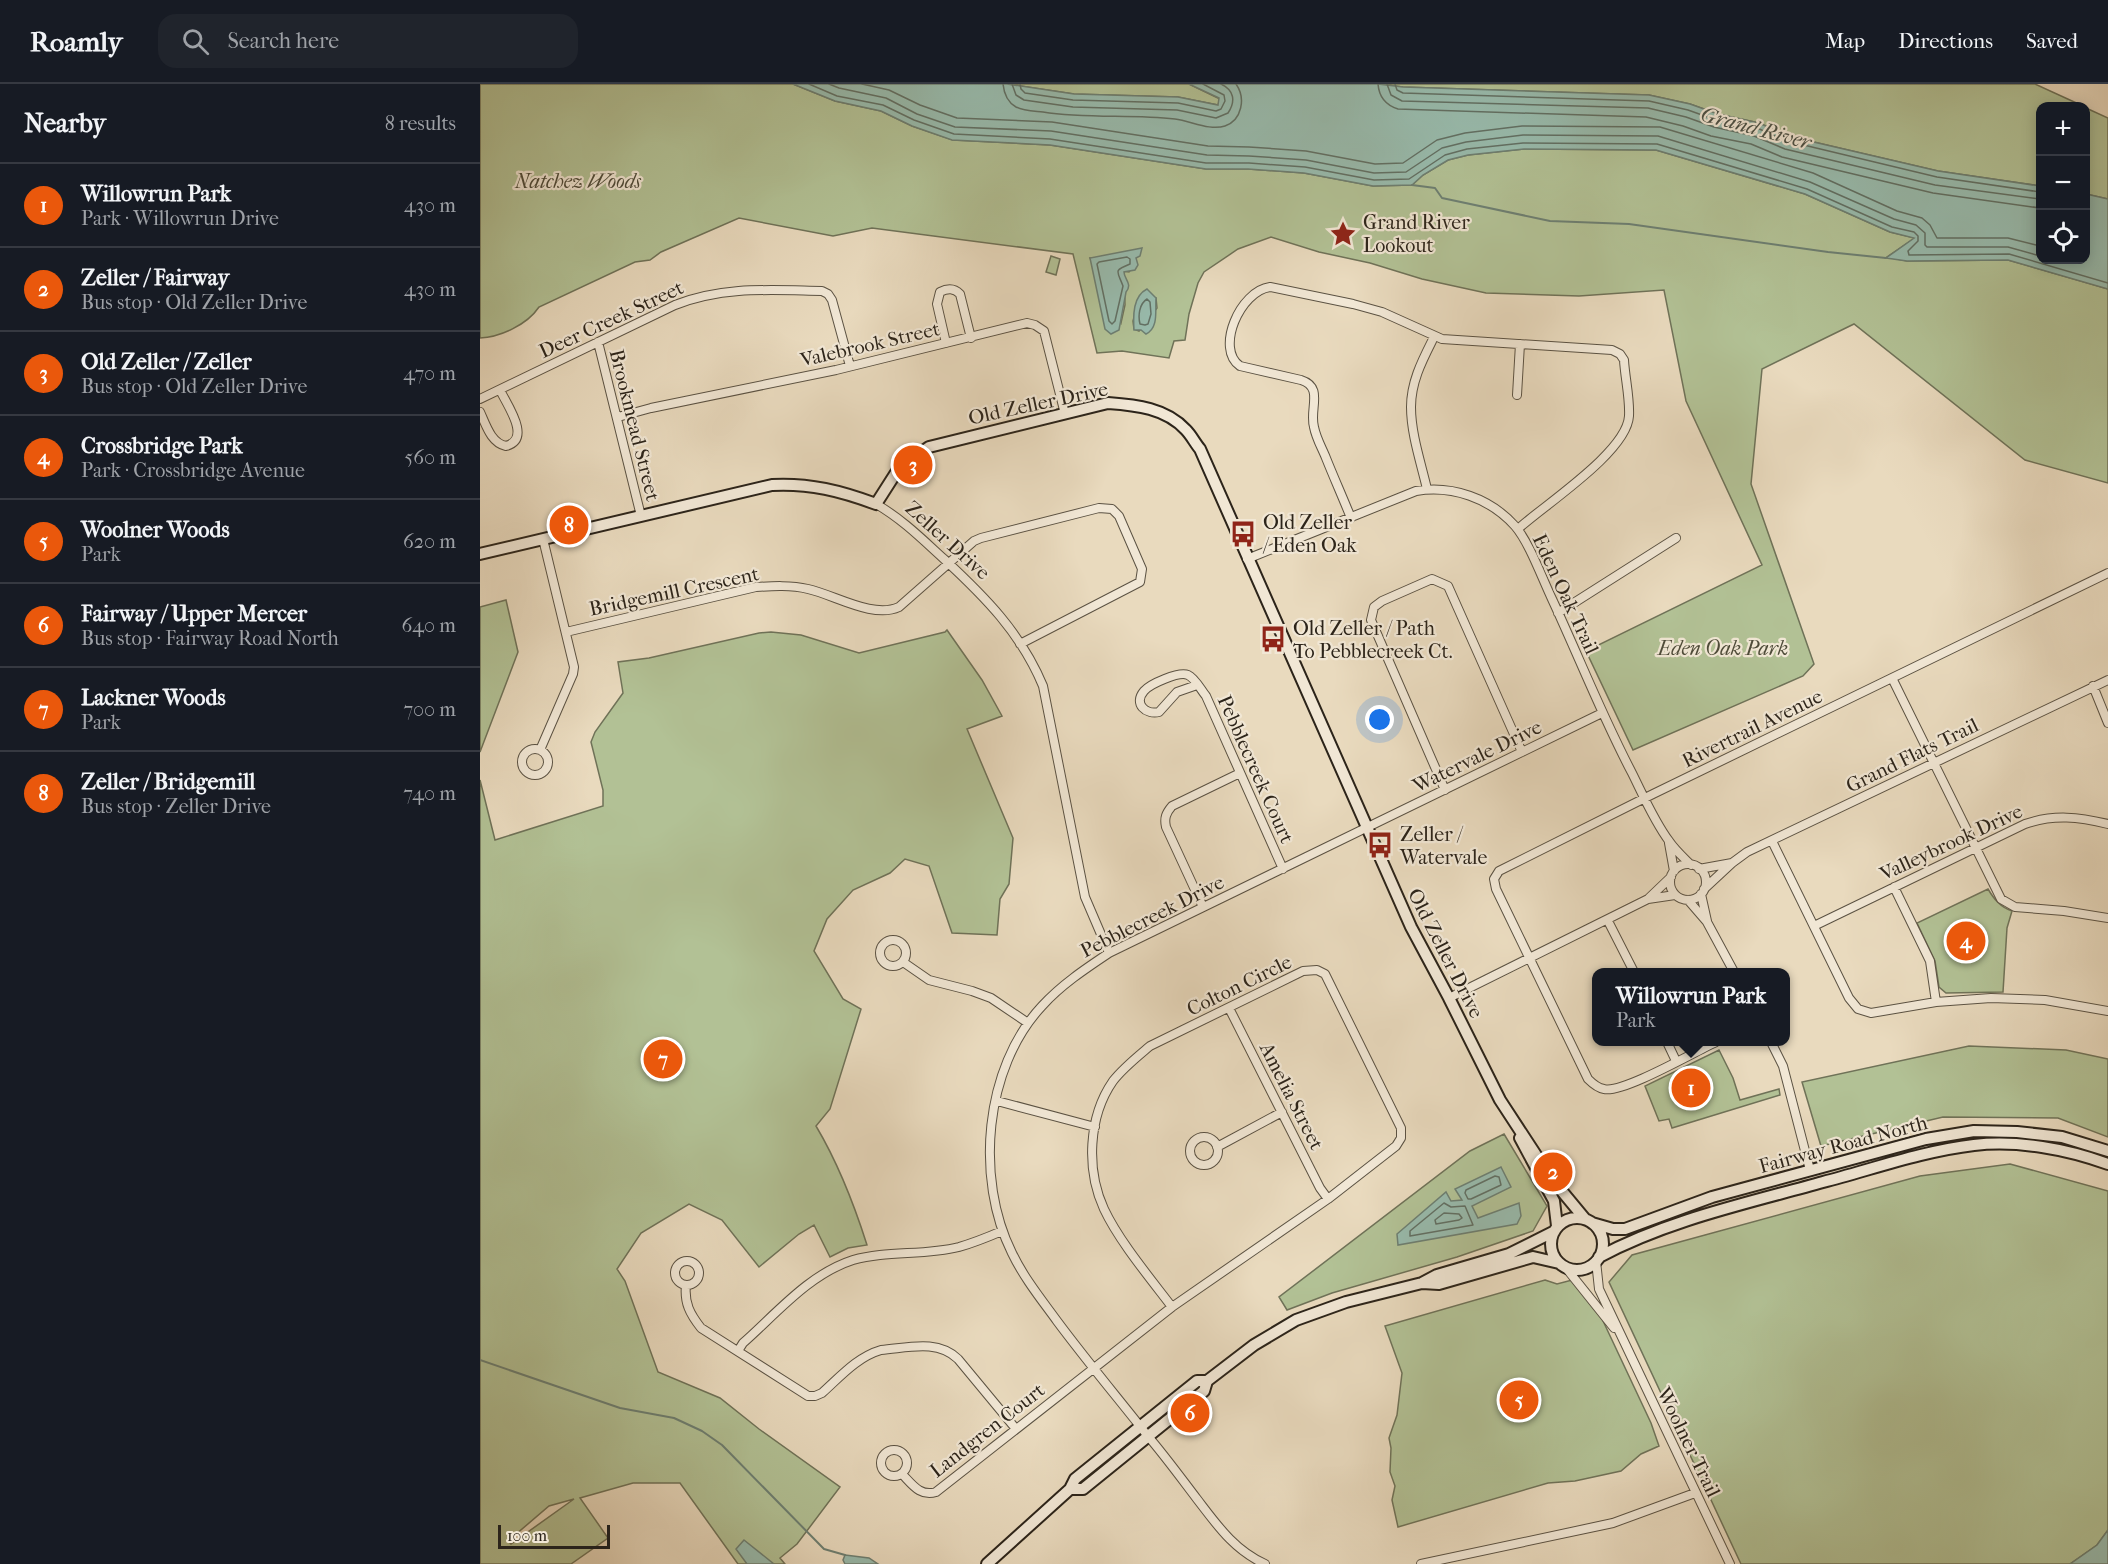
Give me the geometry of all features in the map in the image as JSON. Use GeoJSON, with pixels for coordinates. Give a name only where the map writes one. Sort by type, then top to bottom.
{"type":"FeatureCollection","features":[{"type":"Feature","properties":{"kind":"main road","name":"Old Zeller Drive"},"geometry":{"type":"LineString","coordinates":[[876,504],[899,468],[929,447],[952,439],[1108,403],[1134,405],[1159,411],[1186,429],[1200,449],[1246,559],[1411,927],[1500,1100],[1551,1178],[1589,1221]]}},
{"type":"Feature","properties":{"kind":"main road","name":"Zeller Drive"},"geometry":{"type":"LineString","coordinates":[[480,554],[772,485],[820,486],[876,504]]}},
{"type":"Feature","properties":{"kind":"main road","name":"Old Zeller Drive"},"geometry":{"type":"LineString","coordinates":[[1511,1118],[1526,1152],[1554,1201],[1555,1229]]}},
{"type":"Feature","properties":{"kind":"main road","name":"Fairway Road North"},"geometry":{"type":"LineString","coordinates":[[1589,1221],[1613,1229],[1625,1229],[1712,1197],[1926,1139],[1974,1131],[2017,1132],[2062,1137],[2108,1151]]}},
{"type":"Feature","properties":{"kind":"main road","name":"Fairway Road North"},"geometry":{"type":"LineString","coordinates":[[1598,1259],[1637,1239],[1722,1210],[1929,1153],[1975,1145],[2019,1145],[2060,1150],[2108,1164]]}},
{"type":"Feature","properties":{"kind":"main road"},"geometry":{"type":"LineString","coordinates":[[987,1564],[1070,1489],[1083,1489],[1145,1432],[1204,1391],[1207,1381],[1254,1345],[1296,1320],[1346,1302],[1422,1283],[1437,1275],[1517,1251],[1555,1229],[1565,1220],[1573,1218],[1589,1221],[1598,1228],[1602,1238],[1602,1248],[1598,1259],[1583,1269],[1533,1257],[1439,1284],[1422,1283]]}},
{"type":"Feature","properties":{"kind":"main road"},"geometry":{"type":"LineString","coordinates":[[1555,1229],[1551,1246],[1552,1253],[1563,1265]]}},
{"type":"Feature","properties":{"kind":"street"},"geometry":{"type":"LineString","coordinates":[[1351,518],[1314,428],[1312,408],[1315,392],[1313,387],[1301,380],[1248,369],[1234,362],[1230,355],[1231,337],[1240,309],[1253,292],[1260,288],[1270,287],[1382,312],[1434,337],[1612,350],[1620,354],[1624,360],[1629,417],[1623,433],[1612,449],[1518,529]]}},
{"type":"Feature","properties":{"kind":"street","name":"Deer Creek Street"},"geometry":{"type":"LineString","coordinates":[[480,399],[675,305],[703,295],[743,289],[822,291],[828,294],[832,300],[850,366]]}},
{"type":"Feature","properties":{"kind":"street"},"geometry":{"type":"LineString","coordinates":[[946,343],[937,304],[940,292],[947,289],[960,294],[971,338]]}},
{"type":"Feature","properties":{"kind":"street","name":"Valebrook Street"},"geometry":{"type":"LineString","coordinates":[[618,417],[850,366],[1027,323],[1044,331],[1065,414]]}},
{"type":"Feature","properties":{"kind":"street"},"geometry":{"type":"LineString","coordinates":[[1427,489],[1412,422],[1411,405],[1417,373],[1434,337]]}},
{"type":"Feature","properties":{"kind":"street","name":"Brookmead Street"},"geometry":{"type":"LineString","coordinates":[[597,342],[618,417],[640,516]]}},
{"type":"Feature","properties":{"kind":"street"},"geometry":{"type":"LineString","coordinates":[[1517,395],[1520,344]]}},
{"type":"Feature","properties":{"kind":"street"},"geometry":{"type":"LineString","coordinates":[[480,412],[492,436],[501,445],[512,445],[516,441],[518,427],[500,390]]}},
{"type":"Feature","properties":{"kind":"street","name":"Eden Oak Trail"},"geometry":{"type":"LineString","coordinates":[[1246,559],[1416,491],[1427,489],[1460,492],[1490,505],[1518,529],[1602,713],[1645,798],[1669,841],[1691,865]]}},
{"type":"Feature","properties":{"kind":"street","name":"Zeller Drive"},"geometry":{"type":"LineString","coordinates":[[876,504],[905,523],[988,600],[1009,626],[1037,671],[1043,686],[1085,897],[1109,953]]}},
{"type":"Feature","properties":{"kind":"street"},"geometry":{"type":"LineString","coordinates":[[949,564],[974,541],[989,535],[1099,508],[1112,509],[1119,516],[1142,569],[1140,582],[1020,644]]}},
{"type":"Feature","properties":{"kind":"street"},"geometry":{"type":"LineString","coordinates":[[1558,613],[1676,538]]}},
{"type":"Feature","properties":{"kind":"street"},"geometry":{"type":"LineString","coordinates":[[540,750],[574,667],[543,539]]}},
{"type":"Feature","properties":{"kind":"street","name":"Bridgemill Crescent"},"geometry":{"type":"LineString","coordinates":[[566,632],[756,587],[781,586],[807,589],[874,611],[889,611],[899,607],[949,564]]}},
{"type":"Feature","properties":{"kind":"street","name":"Rivertrail Avenue"},"geometry":{"type":"LineString","coordinates":[[1529,959],[1496,890],[1494,879],[1499,871],[2108,573]]}},
{"type":"Feature","properties":{"kind":"street"},"geometry":{"type":"LineString","coordinates":[[1445,790],[1371,620],[1374,607],[1382,601],[1432,579],[1448,586],[1522,752]]}},
{"type":"Feature","properties":{"kind":"street","name":"Pebblecreek Court"},"geometry":{"type":"LineString","coordinates":[[1197,685],[1177,692],[1160,712],[1144,711],[1140,705],[1140,698],[1147,688],[1169,678],[1182,674],[1189,675],[1206,696],[1283,869]]}},
{"type":"Feature","properties":{"kind":"street"},"geometry":{"type":"LineString","coordinates":[[1892,678],[1996,892],[2007,904],[2020,908],[2064,911],[2108,918]]}},
{"type":"Feature","properties":{"kind":"street","name":"Grand Flats Trail"},"geometry":{"type":"LineString","coordinates":[[1702,892],[1747,852],[2108,680]]}},
{"type":"Feature","properties":{"kind":"street"},"geometry":{"type":"LineString","coordinates":[[2093,686],[2108,723]]}},
{"type":"Feature","properties":{"kind":"street","name":"Watervale Drive"},"geometry":{"type":"LineString","coordinates":[[1366,828],[1602,713]]}},
{"type":"Feature","properties":{"kind":"street"},"geometry":{"type":"LineString","coordinates":[[1203,907],[1164,819],[1172,806],[1240,773]]}},
{"type":"Feature","properties":{"kind":"street","name":"Valleybrook Drive"},"geometry":{"type":"LineString","coordinates":[[1814,926],[2015,828],[2043,819],[2071,817],[2108,824]]}},
{"type":"Feature","properties":{"kind":"street","name":"Pebblecreek Drive"},"geometry":{"type":"LineString","coordinates":[[1265,1564],[1246,1554],[1230,1540],[1092,1368],[1030,1285],[1002,1231],[992,1194],[989,1155],[991,1124],[1008,1060],[1028,1023],[1056,991],[1074,976],[1109,953],[1366,828]]}},
{"type":"Feature","properties":{"kind":"street","name":"Eden Oak Trail"},"geometry":{"type":"LineString","coordinates":[[1669,841],[1673,874]]}},
{"type":"Feature","properties":{"kind":"street"},"geometry":{"type":"LineString","coordinates":[[1772,841],[1849,998],[1858,1009],[1876,1014],[1936,1002],[1972,998],[2027,998],[2108,1011]]}},
{"type":"Feature","properties":{"kind":"street","name":"Grand Flats Trail"},"geometry":{"type":"LineString","coordinates":[[1699,868],[1732,863]]}},
{"type":"Feature","properties":{"kind":"street"},"geometry":{"type":"LineString","coordinates":[[1449,998],[1608,921],[1648,899],[1679,867],[1691,865],[1699,868],[1705,878],[1702,892],[1707,922]]}},
{"type":"Feature","properties":{"kind":"street"},"geometry":{"type":"LineString","coordinates":[[1673,874],[1671,886],[1675,895]]}},
{"type":"Feature","properties":{"kind":"street"},"geometry":{"type":"LineString","coordinates":[[1894,887],[1930,961],[1936,1002]]}},
{"type":"Feature","properties":{"kind":"street"},"geometry":{"type":"LineString","coordinates":[[1688,900],[1702,892]]}},
{"type":"Feature","properties":{"kind":"street"},"geometry":{"type":"LineString","coordinates":[[1648,899],[1675,895],[1688,900],[1707,922],[1732,968]]}},
{"type":"Feature","properties":{"kind":"street"},"geometry":{"type":"LineString","coordinates":[[1608,921],[1632,968]]}},
{"type":"Feature","properties":{"kind":"street"},"geometry":{"type":"LineString","coordinates":[[1529,959],[1588,1079],[1603,1089],[1622,1088],[1706,1046]]}},
{"type":"Feature","properties":{"kind":"street"},"geometry":{"type":"LineString","coordinates":[[903,962],[929,980],[991,998],[1028,1023]]}},
{"type":"Feature","properties":{"kind":"street","name":"Colton Circle"},"geometry":{"type":"LineString","coordinates":[[1092,1368],[1172,1307],[1328,1199],[1396,1146],[1401,1138],[1401,1128],[1325,974],[1317,970],[1303,971],[1150,1046],[1131,1061],[1113,1082],[1102,1103],[1092,1149],[1092,1168],[1098,1194],[1113,1226],[1172,1307]]}},
{"type":"Feature","properties":{"kind":"street","name":"Amelia Street"},"geometry":{"type":"LineString","coordinates":[[1229,1008],[1320,1188],[1328,1199]]}},
{"type":"Feature","properties":{"kind":"street"},"geometry":{"type":"LineString","coordinates":[[1669,1046],[1676,1061]]}},
{"type":"Feature","properties":{"kind":"street"},"geometry":{"type":"LineString","coordinates":[[1773,1046],[1783,1066],[1810,1170]]}},
{"type":"Feature","properties":{"kind":"street"},"geometry":{"type":"LineString","coordinates":[[997,1101],[1095,1127]]}},
{"type":"Feature","properties":{"kind":"street"},"geometry":{"type":"LineString","coordinates":[[1217,1147],[1282,1112]]}},
{"type":"Feature","properties":{"kind":"street"},"geometry":{"type":"LineString","coordinates":[[738,1352],[742,1343],[812,1281],[832,1269],[853,1260],[876,1256],[957,1248],[1002,1231]]}},
{"type":"Feature","properties":{"kind":"street","name":"Woolner Trail"},"geometry":{"type":"LineString","coordinates":[[1598,1259],[1599,1289],[1730,1564]]}},
{"type":"Feature","properties":{"kind":"street","name":"Woolner Trail"},"geometry":{"type":"LineString","coordinates":[[1563,1265],[1619,1333]]}},
{"type":"Feature","properties":{"kind":"street"},"geometry":{"type":"LineString","coordinates":[[686,1285],[685,1299],[691,1314],[701,1328],[808,1396],[815,1396],[854,1364],[873,1353],[930,1346],[943,1348],[958,1359],[1016,1429]]}},
{"type":"Feature","properties":{"kind":"street","name":"Landgren Court"},"geometry":{"type":"LineString","coordinates":[[902,1474],[922,1493],[928,1495],[936,1492],[1092,1368]]}},
{"type":"Feature","properties":{"kind":"street"},"geometry":{"type":"LineString","coordinates":[[1421,1564],[1449,1561],[1613,1523],[1695,1493]]}},
{"type":"Feature","properties":{"kind":"green space"},"geometry":{"type":"Polygon","coordinates":[[[480,84],[793,84],[835,101],[881,111],[912,126],[953,140],[1050,145],[1206,169],[1304,173],[1373,186],[1412,185],[1423,175],[1448,160],[1468,155],[1524,149],[1656,150],[1805,194],[1890,232],[1915,238],[1887,257],[1907,261],[2008,260],[2108,289],[2108,483],[2025,460],[1854,324],[1762,369],[1751,484],[1814,664],[1803,676],[1633,750],[1586,651],[1762,565],[1686,401],[1664,290],[1579,296],[1486,293],[1422,279],[1271,237],[1238,249],[1204,272],[1198,283],[1189,314],[1185,340],[1174,341],[1169,358],[1122,351],[1097,353],[1073,254],[872,228],[833,236],[739,218],[661,252],[650,260],[635,262],[539,307],[528,319],[512,329],[480,338],[480,84]],[[1090,258],[1121,323],[1125,305],[1124,271],[1129,272],[1136,258],[1090,258]],[[1140,296],[1133,321],[1134,329],[1139,331],[1157,308],[1156,298],[1140,296]]]}},
{"type":"Feature","properties":{"kind":"green space"},"geometry":{"type":"Polygon","coordinates":[[[1007,84],[1189,84],[1220,99],[1218,105],[1178,97],[1074,94],[1007,84]]]}},
{"type":"Feature","properties":{"kind":"green space"},"geometry":{"type":"Polygon","coordinates":[[[1378,84],[2035,84],[2074,102],[2036,102],[2036,185],[1938,171],[1788,136],[1759,123],[1649,95],[1403,87],[1378,84]]]}},
{"type":"Feature","properties":{"kind":"green space"},"geometry":{"type":"Polygon","coordinates":[[[2090,110],[2108,118],[2108,199],[2090,195],[2090,110]]]}},
{"type":"Feature","properties":{"kind":"green space"},"geometry":{"type":"Polygon","coordinates":[[[1051,256],[1060,259],[1056,275],[1046,272],[1051,256]]]}},
{"type":"Feature","properties":{"kind":"green space"},"geometry":{"type":"Polygon","coordinates":[[[506,600],[518,652],[480,752],[480,607],[506,600]]]}},
{"type":"Feature","properties":{"kind":"green space"},"geometry":{"type":"Polygon","coordinates":[[[947,630],[982,680],[1002,716],[967,729],[1013,838],[1009,884],[1000,899],[997,935],[952,933],[929,866],[905,859],[890,873],[853,890],[827,919],[814,951],[843,999],[861,1009],[830,1109],[816,1126],[845,1184],[867,1245],[848,1248],[830,1257],[814,1225],[799,1234],[759,1267],[722,1220],[689,1204],[641,1233],[617,1269],[625,1281],[658,1372],[720,1398],[840,1487],[797,1544],[780,1558],[785,1564],[738,1564],[680,1483],[633,1483],[580,1498],[608,1538],[571,1564],[480,1564],[480,780],[495,840],[603,806],[603,790],[591,742],[595,732],[623,693],[618,662],[649,658],[759,633],[801,635],[859,653],[947,630]],[[574,1499],[549,1506],[508,1541],[511,1544],[574,1499]]]}},
{"type":"Feature","properties":{"kind":"green space"},"geometry":{"type":"Polygon","coordinates":[[[1988,889],[1998,902],[2012,911],[2007,928],[2003,992],[1946,993],[1939,987],[1935,961],[1917,923],[1988,889]]]}},
{"type":"Feature","properties":{"kind":"green space"},"geometry":{"type":"Polygon","coordinates":[[[1969,1046],[2066,1050],[2108,1059],[2108,1137],[2058,1118],[1943,1117],[1821,1146],[1802,1082],[1969,1046]]]}},
{"type":"Feature","properties":{"kind":"green space"},"geometry":{"type":"Polygon","coordinates":[[[1719,1050],[1733,1078],[1740,1100],[1779,1089],[1780,1095],[1672,1128],[1669,1119],[1659,1121],[1645,1086],[1719,1050]]]}},
{"type":"Feature","properties":{"kind":"green space"},"geometry":{"type":"Polygon","coordinates":[[[1504,1134],[1547,1206],[1533,1231],[1457,1257],[1332,1293],[1287,1310],[1279,1297],[1470,1151],[1504,1134]]]}},
{"type":"Feature","properties":{"kind":"green space"},"geometry":{"type":"Polygon","coordinates":[[[2010,1164],[2108,1191],[2108,1530],[2097,1545],[2070,1564],[1741,1564],[1609,1282],[1632,1255],[1920,1176],[2010,1164]]]}},
{"type":"Feature","properties":{"kind":"green space"},"geometry":{"type":"Polygon","coordinates":[[[1545,1280],[1557,1284],[1572,1280],[1588,1289],[1651,1423],[1659,1446],[1641,1454],[1621,1471],[1575,1481],[1548,1483],[1398,1527],[1392,1500],[1395,1486],[1390,1472],[1389,1438],[1397,1415],[1402,1373],[1385,1326],[1545,1280]]]}},
{"type":"Feature","properties":{"kind":"water","name":"Grand River"},"geometry":{"type":"Polygon","coordinates":[[[793,84],[1007,84],[1074,94],[1178,97],[1218,105],[1219,98],[1189,84],[1378,84],[1403,87],[1649,95],[1759,123],[1788,136],[1938,171],[2036,185],[2036,264],[2090,264],[2090,195],[2108,199],[2108,289],[2008,260],[1907,261],[1886,258],[1914,238],[1890,232],[1805,194],[1656,150],[1524,149],[1468,155],[1448,160],[1423,175],[1412,185],[1373,186],[1304,173],[1206,169],[1050,145],[952,140],[912,126],[881,111],[835,101],[793,84]]]}},
{"type":"Feature","properties":{"kind":"water"},"geometry":{"type":"Polygon","coordinates":[[[1142,248],[1140,256],[1136,258],[1138,265],[1135,270],[1124,272],[1129,286],[1119,330],[1111,334],[1105,329],[1090,258],[1142,248]]]}},
{"type":"Feature","properties":{"kind":"water"},"geometry":{"type":"Polygon","coordinates":[[[1147,289],[1156,298],[1156,313],[1153,328],[1146,334],[1141,330],[1134,330],[1134,318],[1136,301],[1147,289]]]}},
{"type":"Feature","properties":{"kind":"water"},"geometry":{"type":"Polygon","coordinates":[[[1501,1167],[1511,1187],[1472,1206],[1478,1218],[1519,1203],[1521,1216],[1517,1224],[1398,1245],[1397,1234],[1446,1192],[1451,1201],[1462,1200],[1455,1189],[1501,1167]]]}},
{"type":"Feature","properties":{"kind":"water"},"geometry":{"type":"Polygon","coordinates":[[[2108,1530],[2108,1564],[2070,1564],[2097,1545],[2108,1530]]]}},
{"type":"Feature","properties":{"kind":"water"},"geometry":{"type":"Polygon","coordinates":[[[744,1540],[774,1564],[747,1564],[736,1549],[744,1540]]]}},
{"type":"Feature","properties":{"kind":"water"},"geometry":{"type":"Polygon","coordinates":[[[845,1555],[869,1558],[878,1564],[845,1564],[843,1560],[845,1555]]]}},
{"type":"Feature","properties":{"kind":"waterway"},"geometry":{"type":"LineString","coordinates":[[1412,185],[1435,188],[1442,198],[1550,221],[1629,224],[1886,258]]}},
{"type":"Feature","properties":{"kind":"waterway"},"geometry":{"type":"LineString","coordinates":[[480,1360],[620,1408],[674,1418],[702,1431],[722,1445],[824,1549],[845,1555]]}},
{"type":"Feature","properties":{"kind":"place","name":"Grand River Lookout"},"geometry":{"type":"Point","coordinates":[1343,234]}},
{"type":"Feature","properties":{"kind":"place","name":"Old Zeller / Zeller"},"geometry":{"type":"Point","coordinates":[913,465]}},
{"type":"Feature","properties":{"kind":"place","name":"Zeller / Bridgemill"},"geometry":{"type":"Point","coordinates":[569,525]}},
{"type":"Feature","properties":{"kind":"place","name":"Old Zeller / Eden Oak"},"geometry":{"type":"Point","coordinates":[1243,534]}},
{"type":"Feature","properties":{"kind":"place","name":"Old Zeller / Path To Pebblecreek Ct."},"geometry":{"type":"Point","coordinates":[1273,639]}},
{"type":"Feature","properties":{"kind":"place","name":"Zeller / Watervale"},"geometry":{"type":"Point","coordinates":[1380,845]}},
{"type":"Feature","properties":{"kind":"place","name":"Crossbridge Park"},"geometry":{"type":"Point","coordinates":[1966,941]}},
{"type":"Feature","properties":{"kind":"place","name":"Lackner Woods"},"geometry":{"type":"Point","coordinates":[663,1059]}},
{"type":"Feature","properties":{"kind":"place","name":"Willowrun Park"},"geometry":{"type":"Point","coordinates":[1691,1088]}},
{"type":"Feature","properties":{"kind":"place","name":"Zeller / Fairway"},"geometry":{"type":"Point","coordinates":[1553,1172]}},
{"type":"Feature","properties":{"kind":"place","name":"Woolner Woods"},"geometry":{"type":"Point","coordinates":[1519,1400]}},
{"type":"Feature","properties":{"kind":"place","name":"Fairway / Upper Mercer"},"geometry":{"type":"Point","coordinates":[1190,1413]}},
{"type":"Feature","properties":{"kind":"park label","name":"Natchez Woods"},"geometry":{"type":"Point","coordinates":[578,181]}},
{"type":"Feature","properties":{"kind":"park label","name":"Eden Oak Park"},"geometry":{"type":"Point","coordinates":[1723,648]}}]}
